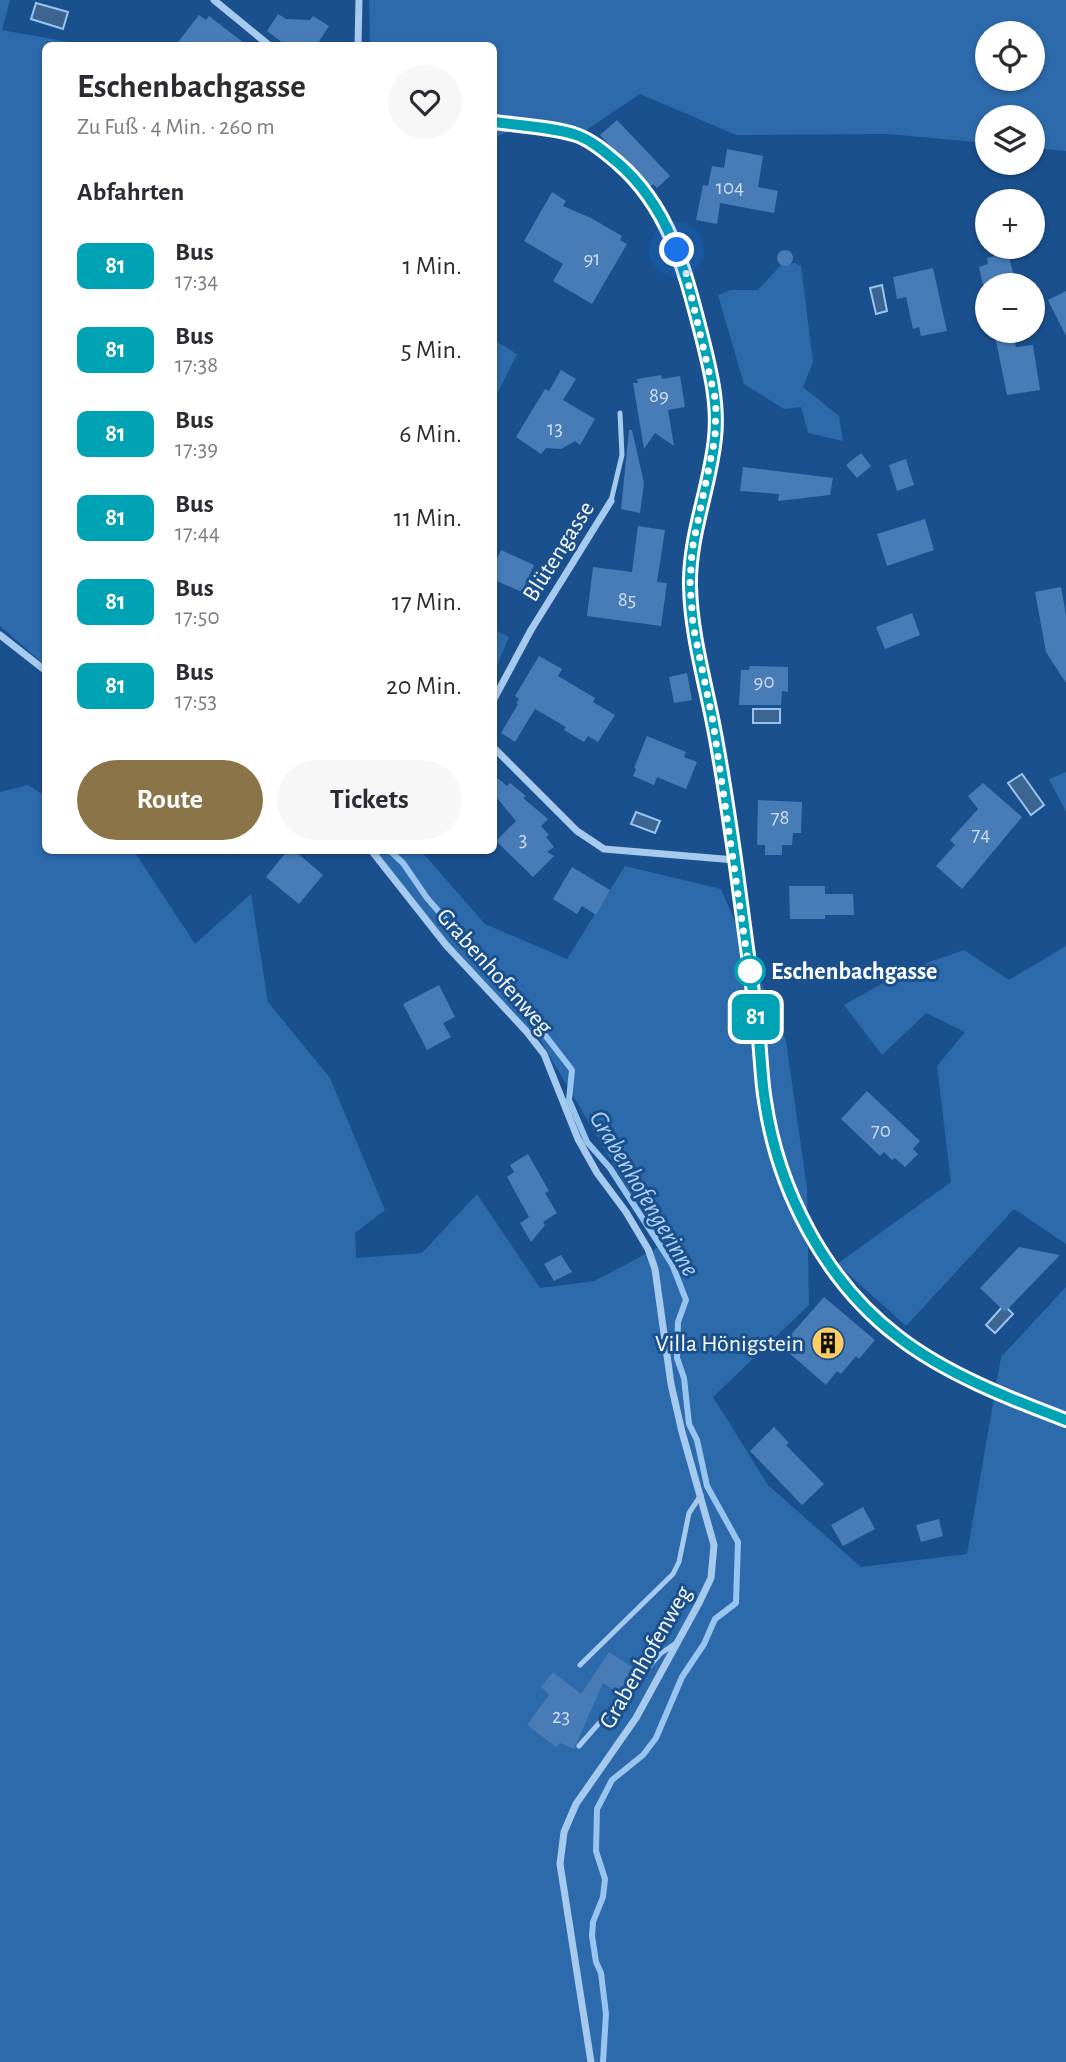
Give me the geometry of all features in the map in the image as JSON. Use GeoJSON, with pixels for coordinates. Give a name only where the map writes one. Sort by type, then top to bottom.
{"type":"FeatureCollection","features":[{"type":"Feature","properties":{"kind":"street"},"geometry":{"type":"LineString","coordinates":[[214,0],[265,42]]}},
{"type":"Feature","properties":{"kind":"street"},"geometry":{"type":"LineString","coordinates":[[358,42],[359,0]]}},
{"type":"Feature","properties":{"kind":"street"},"geometry":{"type":"LineString","coordinates":[[497,122],[577,135],[603,150],[631,174],[661,213],[685,269],[716,402],[715,438],[692,550],[690,584],[693,625],[713,722],[735,860],[765,1102],[773,1141],[790,1190],[810,1233],[837,1277],[854,1298],[897,1337],[927,1358],[1066,1420]]}},
{"type":"Feature","properties":{"kind":"street","name":"Blütengasse"},"geometry":{"type":"LineString","coordinates":[[497,693],[531,630],[611,501]]}},
{"type":"Feature","properties":{"kind":"street"},"geometry":{"type":"LineString","coordinates":[[0,635],[42,668]]}},
{"type":"Feature","properties":{"kind":"street"},"geometry":{"type":"LineString","coordinates":[[497,751],[577,831],[604,849],[735,860]]}},
{"type":"Feature","properties":{"kind":"street","name":"Grabenhofenweg"},"geometry":{"type":"LineString","coordinates":[[374,854],[446,946],[527,1031],[544,1054],[578,1139],[597,1173],[626,1212],[648,1249],[655,1269],[671,1384],[714,1545],[711,1578],[678,1642],[636,1718],[576,1804],[564,1832],[560,1864],[591,2062]]}},
{"type":"Feature","properties":{"kind":"lane","name":"Blütengasse"},"geometry":{"type":"LineString","coordinates":[[611,501],[622,455],[620,413]]}},
{"type":"Feature","properties":{"kind":"lane"},"geometry":{"type":"LineString","coordinates":[[580,1665],[673,1574],[679,1562],[689,1513],[701,1495]]}},
{"type":"Feature","properties":{"kind":"lane"},"geometry":{"type":"LineString","coordinates":[[579,1746],[660,1654],[678,1642]]}},
{"type":"Feature","properties":{"kind":"shaded area"},"geometry":{"type":"Polygon","coordinates":[[[0,0],[10,0],[2,30],[68,42],[42,42],[42,662],[0,626],[0,0]]]}},
{"type":"Feature","properties":{"kind":"shaded area"},"geometry":{"type":"Polygon","coordinates":[[[369,0],[1066,0],[1066,151],[1045,149],[1045,105],[975,105],[975,142],[887,134],[736,135],[640,94],[582,133],[520,126],[497,137],[497,42],[370,42],[369,0]]]}},
{"type":"Feature","properties":{"kind":"shaded area"},"geometry":{"type":"Polygon","coordinates":[[[36,3],[68,12],[63,29],[31,19],[36,3]]]}},
{"type":"Feature","properties":{"kind":"shaded area"},"geometry":{"type":"Polygon","coordinates":[[[795,263],[801,266],[813,362],[803,387],[839,416],[843,441],[808,433],[801,407],[784,409],[744,384],[718,295],[731,290],[758,290],[781,265],[795,263]]]}},
{"type":"Feature","properties":{"kind":"shaded area"},"geometry":{"type":"Polygon","coordinates":[[[882,285],[887,311],[876,314],[870,288],[882,285]]]}},
{"type":"Feature","properties":{"kind":"shaded area"},"geometry":{"type":"Polygon","coordinates":[[[497,342],[517,354],[497,394],[497,342]]]}},
{"type":"Feature","properties":{"kind":"shaded area"},"geometry":{"type":"Polygon","coordinates":[[[497,631],[509,637],[497,665],[497,631]]]}},
{"type":"Feature","properties":{"kind":"shaded area"},"geometry":{"type":"Polygon","coordinates":[[[753,709],[780,709],[780,723],[753,723],[753,709]]]}},
{"type":"Feature","properties":{"kind":"shaded area"},"geometry":{"type":"Polygon","coordinates":[[[1066,772],[1066,812],[1049,779],[1066,772]]]}},
{"type":"Feature","properties":{"kind":"shaded area"},"geometry":{"type":"Polygon","coordinates":[[[1022,774],[1044,805],[1031,815],[1008,783],[1022,774]]]}},
{"type":"Feature","properties":{"kind":"shaded area"},"geometry":{"type":"Polygon","coordinates":[[[28,785],[42,794],[42,854],[136,854],[195,944],[251,894],[268,1002],[330,1078],[385,1210],[355,1233],[356,1258],[422,1253],[477,1194],[540,1288],[594,1281],[661,1246],[541,1041],[446,945],[373,854],[424,854],[485,924],[567,959],[625,866],[721,889],[786,1041],[807,1188],[809,1305],[713,1397],[768,1485],[861,1567],[967,1554],[1001,1357],[1066,1287],[1066,2062],[0,2062],[0,792],[28,785]]]}},
{"type":"Feature","properties":{"kind":"shaded area"},"geometry":{"type":"Polygon","coordinates":[[[636,812],[660,821],[655,833],[631,824],[636,812]]]}},
{"type":"Feature","properties":{"kind":"shaded area"},"geometry":{"type":"Polygon","coordinates":[[[1066,946],[1066,1244],[1014,1209],[906,1326],[837,1264],[951,1182],[937,1066],[965,1032],[926,1013],[882,1055],[844,1005],[906,970],[964,950],[1009,980],[1066,946]]]}},
{"type":"Feature","properties":{"kind":"shaded area"},"geometry":{"type":"Polygon","coordinates":[[[1004,1305],[1013,1314],[995,1333],[986,1325],[1004,1305]]]}},
{"type":"Feature","properties":{"kind":"building"},"geometry":{"type":"Polygon","coordinates":[[[278,14],[286,19],[310,20],[313,16],[329,26],[319,42],[282,42],[267,31],[278,14]]]}},
{"type":"Feature","properties":{"kind":"building"},"geometry":{"type":"Polygon","coordinates":[[[199,15],[206,20],[209,16],[243,42],[178,42],[199,15]]]}},
{"type":"Feature","properties":{"kind":"building"},"geometry":{"type":"Polygon","coordinates":[[[617,120],[670,176],[657,188],[653,184],[649,188],[600,135],[617,120]]]}},
{"type":"Feature","properties":{"kind":"building"},"geometry":{"type":"Polygon","coordinates":[[[727,149],[763,156],[758,187],[778,191],[774,213],[720,203],[717,224],[696,220],[703,185],[708,186],[712,166],[724,168],[727,149]]]}},
{"type":"Feature","properties":{"kind":"building"},"geometry":{"type":"Polygon","coordinates":[[[552,192],[566,201],[563,206],[622,236],[620,240],[627,244],[592,304],[553,281],[563,264],[524,241],[552,192]]]}},
{"type":"Feature","properties":{"kind":"building"},"geometry":{"type":"Polygon","coordinates":[[[785,250],[791,252],[791,264],[785,266],[779,264],[777,258],[779,252],[785,250]]]}},
{"type":"Feature","properties":{"kind":"building"},"geometry":{"type":"Polygon","coordinates":[[[987,259],[1010,259],[1013,273],[980,273],[979,267],[988,264],[987,259]]]}},
{"type":"Feature","properties":{"kind":"building"},"geometry":{"type":"Polygon","coordinates":[[[933,268],[947,331],[921,336],[919,327],[913,329],[906,297],[897,299],[893,277],[933,268]]]}},
{"type":"Feature","properties":{"kind":"building"},"geometry":{"type":"Polygon","coordinates":[[[1066,291],[1066,336],[1048,300],[1066,291]]]}},
{"type":"Feature","properties":{"kind":"building"},"geometry":{"type":"Polygon","coordinates":[[[996,343],[1015,343],[1016,347],[1033,345],[1040,390],[1007,395],[996,343]]]}},
{"type":"Feature","properties":{"kind":"building"},"geometry":{"type":"Polygon","coordinates":[[[561,370],[576,379],[563,400],[595,419],[580,445],[575,441],[561,449],[546,448],[541,454],[516,437],[545,389],[549,391],[561,370]]]}},
{"type":"Feature","properties":{"kind":"building"},"geometry":{"type":"Polygon","coordinates":[[[661,375],[662,379],[680,376],[685,407],[668,410],[674,446],[655,433],[644,449],[633,383],[638,383],[637,379],[661,375]]]}},
{"type":"Feature","properties":{"kind":"building"},"geometry":{"type":"Polygon","coordinates":[[[629,430],[632,430],[644,483],[640,513],[621,509],[629,430]]]}},
{"type":"Feature","properties":{"kind":"building"},"geometry":{"type":"Polygon","coordinates":[[[861,453],[871,466],[857,478],[846,465],[861,453]]]}},
{"type":"Feature","properties":{"kind":"building"},"geometry":{"type":"Polygon","coordinates":[[[906,459],[914,485],[897,491],[889,465],[906,459]]]}},
{"type":"Feature","properties":{"kind":"building"},"geometry":{"type":"Polygon","coordinates":[[[743,467],[833,478],[830,495],[778,501],[779,494],[740,491],[743,467]]]}},
{"type":"Feature","properties":{"kind":"building"},"geometry":{"type":"Polygon","coordinates":[[[925,519],[934,550],[887,566],[877,534],[925,519]]]}},
{"type":"Feature","properties":{"kind":"building"},"geometry":{"type":"Polygon","coordinates":[[[638,526],[665,530],[657,582],[667,583],[661,626],[587,616],[593,567],[632,572],[638,526]]]}},
{"type":"Feature","properties":{"kind":"building"},"geometry":{"type":"Polygon","coordinates":[[[501,550],[534,565],[522,592],[497,581],[497,559],[501,550]]]}},
{"type":"Feature","properties":{"kind":"building"},"geometry":{"type":"Polygon","coordinates":[[[1061,587],[1066,615],[1066,683],[1046,652],[1035,592],[1061,587]]]}},
{"type":"Feature","properties":{"kind":"building"},"geometry":{"type":"Polygon","coordinates":[[[912,613],[920,635],[885,649],[876,627],[912,613]]]}},
{"type":"Feature","properties":{"kind":"building"},"geometry":{"type":"Polygon","coordinates":[[[539,656],[562,669],[558,676],[595,698],[593,702],[615,715],[598,742],[588,736],[584,742],[564,730],[566,727],[535,709],[515,742],[501,733],[518,704],[516,703],[519,699],[515,696],[539,656]]]}},
{"type":"Feature","properties":{"kind":"building"},"geometry":{"type":"Polygon","coordinates":[[[750,666],[788,667],[788,692],[782,691],[781,705],[739,705],[741,670],[749,670],[750,666]]]}},
{"type":"Feature","properties":{"kind":"building"},"geometry":{"type":"Polygon","coordinates":[[[687,673],[692,700],[674,703],[669,677],[687,673]]]}},
{"type":"Feature","properties":{"kind":"building"},"geometry":{"type":"Polygon","coordinates":[[[647,736],[686,752],[684,757],[697,762],[686,789],[657,777],[654,785],[633,776],[647,736]]]}},
{"type":"Feature","properties":{"kind":"building"},"geometry":{"type":"Polygon","coordinates":[[[497,778],[507,786],[510,783],[526,796],[523,798],[548,819],[541,826],[554,847],[547,852],[554,856],[533,877],[497,842],[516,821],[497,798],[497,778]]]}},
{"type":"Feature","properties":{"kind":"building"},"geometry":{"type":"Polygon","coordinates":[[[983,783],[1022,817],[962,889],[936,866],[955,845],[950,840],[978,809],[968,796],[983,783]]]}},
{"type":"Feature","properties":{"kind":"building"},"geometry":{"type":"Polygon","coordinates":[[[758,800],[802,802],[801,833],[793,833],[792,845],[782,845],[782,855],[765,855],[765,845],[757,845],[758,800]]]}},
{"type":"Feature","properties":{"kind":"building"},"geometry":{"type":"Polygon","coordinates":[[[285,854],[299,854],[323,875],[299,904],[266,877],[285,854]]]}},
{"type":"Feature","properties":{"kind":"building"},"geometry":{"type":"Polygon","coordinates":[[[572,867],[610,890],[596,915],[582,906],[577,914],[553,899],[572,867]]]}},
{"type":"Feature","properties":{"kind":"building"},"geometry":{"type":"Polygon","coordinates":[[[789,886],[825,886],[825,894],[853,894],[854,915],[825,915],[825,919],[790,919],[789,886]]]}},
{"type":"Feature","properties":{"kind":"building"},"geometry":{"type":"Polygon","coordinates":[[[439,985],[455,1017],[443,1023],[451,1037],[427,1050],[403,1004],[439,985]]]}},
{"type":"Feature","properties":{"kind":"building"},"geometry":{"type":"Polygon","coordinates":[[[867,1091],[920,1141],[913,1149],[918,1154],[905,1167],[884,1152],[880,1156],[841,1119],[867,1091]]]}},
{"type":"Feature","properties":{"kind":"building"},"geometry":{"type":"Polygon","coordinates":[[[528,1154],[549,1191],[545,1193],[557,1213],[543,1222],[545,1225],[531,1242],[520,1223],[529,1217],[507,1177],[514,1172],[510,1165],[528,1154]]]}},
{"type":"Feature","properties":{"kind":"building"},"geometry":{"type":"Polygon","coordinates":[[[1019,1247],[1060,1255],[1005,1312],[980,1288],[1019,1247]]]}},
{"type":"Feature","properties":{"kind":"building"},"geometry":{"type":"Polygon","coordinates":[[[561,1255],[572,1272],[554,1281],[544,1264],[561,1255]]]}},
{"type":"Feature","properties":{"kind":"building","name":"Villa Hönigstein"},"geometry":{"type":"Polygon","coordinates":[[[824,1297],[875,1340],[859,1359],[856,1356],[841,1374],[837,1371],[826,1385],[781,1346],[824,1297]]]}},
{"type":"Feature","properties":{"kind":"building"},"geometry":{"type":"Polygon","coordinates":[[[774,1427],[789,1443],[786,1445],[824,1484],[802,1505],[750,1451],[774,1427]]]}},
{"type":"Feature","properties":{"kind":"building"},"geometry":{"type":"Polygon","coordinates":[[[863,1507],[875,1529],[843,1546],[831,1525],[863,1507]]]}},
{"type":"Feature","properties":{"kind":"building"},"geometry":{"type":"Polygon","coordinates":[[[939,1519],[943,1536],[921,1542],[916,1525],[939,1519]]]}},
{"type":"Feature","properties":{"kind":"building"},"geometry":{"type":"Polygon","coordinates":[[[609,1652],[635,1669],[618,1693],[603,1683],[574,1749],[560,1743],[556,1747],[527,1725],[549,1695],[541,1687],[553,1672],[581,1694],[609,1652]]]}},
{"type":"Feature","properties":{"kind":"waterway","name":"Grabenhofengerinne"},"geometry":{"type":"LineString","coordinates":[[393,854],[403,863],[427,898],[504,982],[572,1070],[569,1100],[587,1142],[610,1168],[672,1264],[686,1300],[678,1322],[677,1358],[684,1378],[689,1424],[697,1440],[707,1486],[738,1542],[736,1603],[715,1619],[704,1644],[682,1677],[656,1738],[643,1755],[612,1780],[597,1809],[596,1851],[605,1879],[603,1897],[593,1922],[592,1936],[596,1962],[601,1973],[606,2014],[603,2062]]}},
{"type":"Feature","properties":{"kind":"bus line","name":"81"},"geometry":{"type":"LineString","coordinates":[[497,122],[577,135],[603,150],[631,174],[661,213],[685,269],[716,402],[715,438],[692,550],[690,584],[693,625],[713,722],[735,860],[765,1102],[773,1141],[790,1190],[810,1233],[837,1277],[854,1298],[897,1337],[927,1358],[1066,1420]]}},
{"type":"Feature","properties":{"kind":"place","name":"Eschenbachgasse"},"geometry":{"type":"Point","coordinates":[750,971]}},
{"type":"Feature","properties":{"kind":"place","name":"Villa Hönigstein"},"geometry":{"type":"Point","coordinates":[828,1343]}},
{"type":"Feature","properties":{"kind":"route"},"geometry":{"type":"LineString","coordinates":[[677,250],[685,269],[716,402],[715,438],[692,550],[690,584],[693,625],[713,722],[751,983],[750,971]]}}]}
